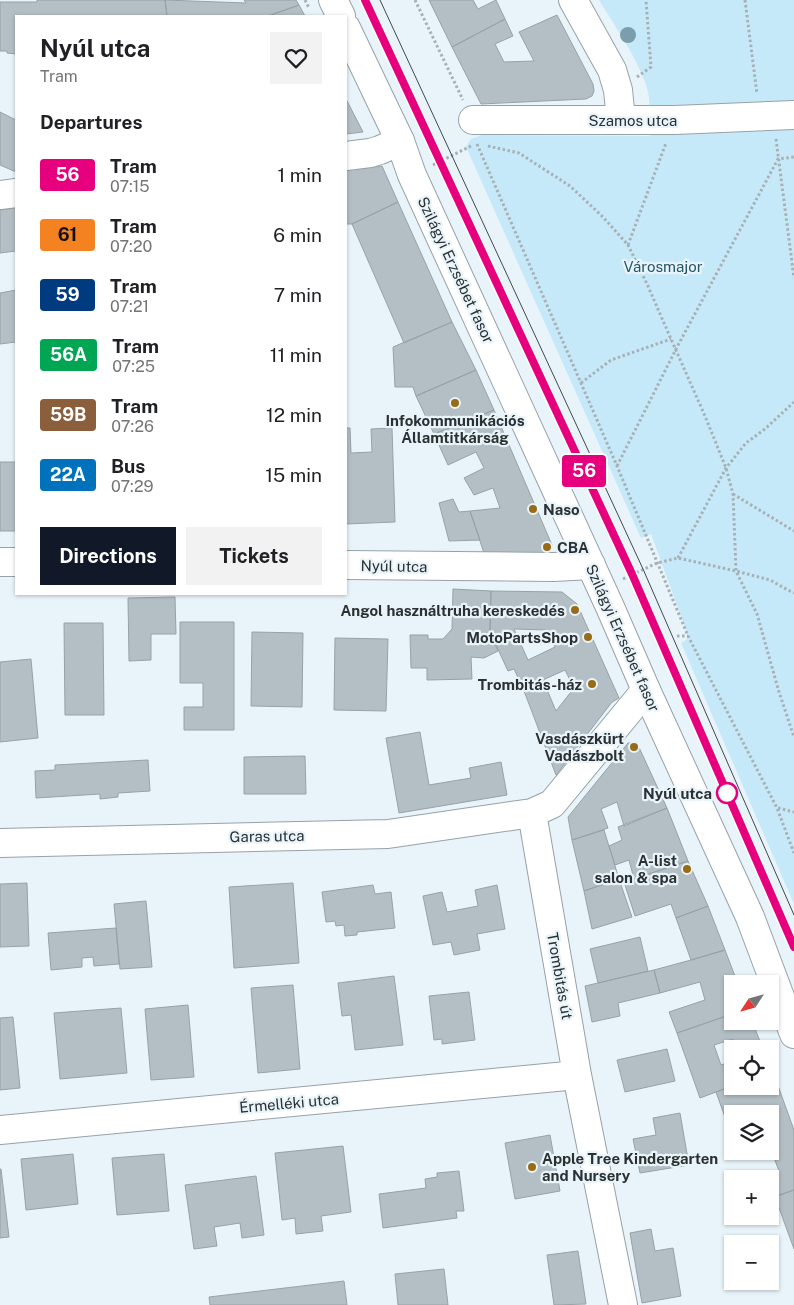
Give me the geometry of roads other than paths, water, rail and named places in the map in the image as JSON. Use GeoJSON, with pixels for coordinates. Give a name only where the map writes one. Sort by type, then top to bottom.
{"type":"FeatureCollection","features":[{"type":"Feature","properties":{"kind":"street"},"geometry":{"type":"LineString","coordinates":[[333,0],[340,15]]}},
{"type":"Feature","properties":{"kind":"street"},"geometry":{"type":"LineString","coordinates":[[572,0],[612,70],[618,90],[621,120]]}},
{"type":"Feature","properties":{"kind":"street","name":"Szilágyi Erzsébet fasor"},"geometry":{"type":"LineString","coordinates":[[347,30],[400,141],[412,174],[750,917],[794,1034]]}},
{"type":"Feature","properties":{"kind":"street","name":"Szamos utca"},"geometry":{"type":"LineString","coordinates":[[474,132],[621,120],[675,120],[794,115]]}},
{"type":"Feature","properties":{"kind":"street"},"geometry":{"type":"LineString","coordinates":[[347,156],[370,153],[400,141]]}},
{"type":"Feature","properties":{"kind":"street"},"geometry":{"type":"LineString","coordinates":[[0,195],[15,193]]}},
{"type":"Feature","properties":{"kind":"street"},"geometry":{"type":"LineString","coordinates":[[0,562],[15,562]]}},
{"type":"Feature","properties":{"kind":"street","name":"Nyúl utca"},"geometry":{"type":"LineString","coordinates":[[347,565],[554,567],[591,565]]}},
{"type":"Feature","properties":{"kind":"street"},"geometry":{"type":"LineString","coordinates":[[532,814],[552,804],[646,690]]}},
{"type":"Feature","properties":{"kind":"street","name":"Garas utca"},"geometry":{"type":"LineString","coordinates":[[0,842],[388,834],[532,814]]}},
{"type":"Feature","properties":{"kind":"street","name":"Trombitás út"},"geometry":{"type":"LineString","coordinates":[[532,814],[577,1075],[623,1305]]}},
{"type":"Feature","properties":{"kind":"street","name":"Érmelléki utca"},"geometry":{"type":"LineString","coordinates":[[0,1130],[577,1075]]}},
{"type":"Feature","properties":{"kind":"tram line"},"geometry":{"type":"LineString","coordinates":[[365,0],[632,574],[794,947]]}},
{"type":"Feature","properties":{"kind":"tram line","name":"56"},"geometry":{"type":"LineString","coordinates":[[365,0],[632,574],[794,947]]}},
{"type":"Feature","properties":{"kind":"tram line"},"geometry":{"type":"LineString","coordinates":[[380,0],[643,569],[794,915]]}},
{"type":"Feature","properties":{"kind":"place","name":"Infokommunikációs Államtitkárság"},"geometry":{"type":"Point","coordinates":[455,403]}},
{"type":"Feature","properties":{"kind":"place","name":"Naso"},"geometry":{"type":"Point","coordinates":[533,509]}},
{"type":"Feature","properties":{"kind":"place","name":"CBA"},"geometry":{"type":"Point","coordinates":[547,547]}},
{"type":"Feature","properties":{"kind":"place","name":"Angol használtruha kereskedés"},"geometry":{"type":"Point","coordinates":[575,610]}},
{"type":"Feature","properties":{"kind":"place","name":"MotoPartsShop"},"geometry":{"type":"Point","coordinates":[588,637]}},
{"type":"Feature","properties":{"kind":"place","name":"Trombitás-ház"},"geometry":{"type":"Point","coordinates":[592,684]}},
{"type":"Feature","properties":{"kind":"place","name":"Vasdászkürt Vadászbolt"},"geometry":{"type":"Point","coordinates":[634,747]}},
{"type":"Feature","properties":{"kind":"place","name":"Nyúl utca"},"geometry":{"type":"Point","coordinates":[727,793]}},
{"type":"Feature","properties":{"kind":"place","name":"A-list salon & spa"},"geometry":{"type":"Point","coordinates":[687,869]}},
{"type":"Feature","properties":{"kind":"place","name":"Apple Tree Kindergarten and Nursery"},"geometry":{"type":"Point","coordinates":[532,1167]}},
{"type":"Feature","properties":{"kind":"park label","name":"Városmajor"},"geometry":{"type":"Point","coordinates":[663,266]}}]}
